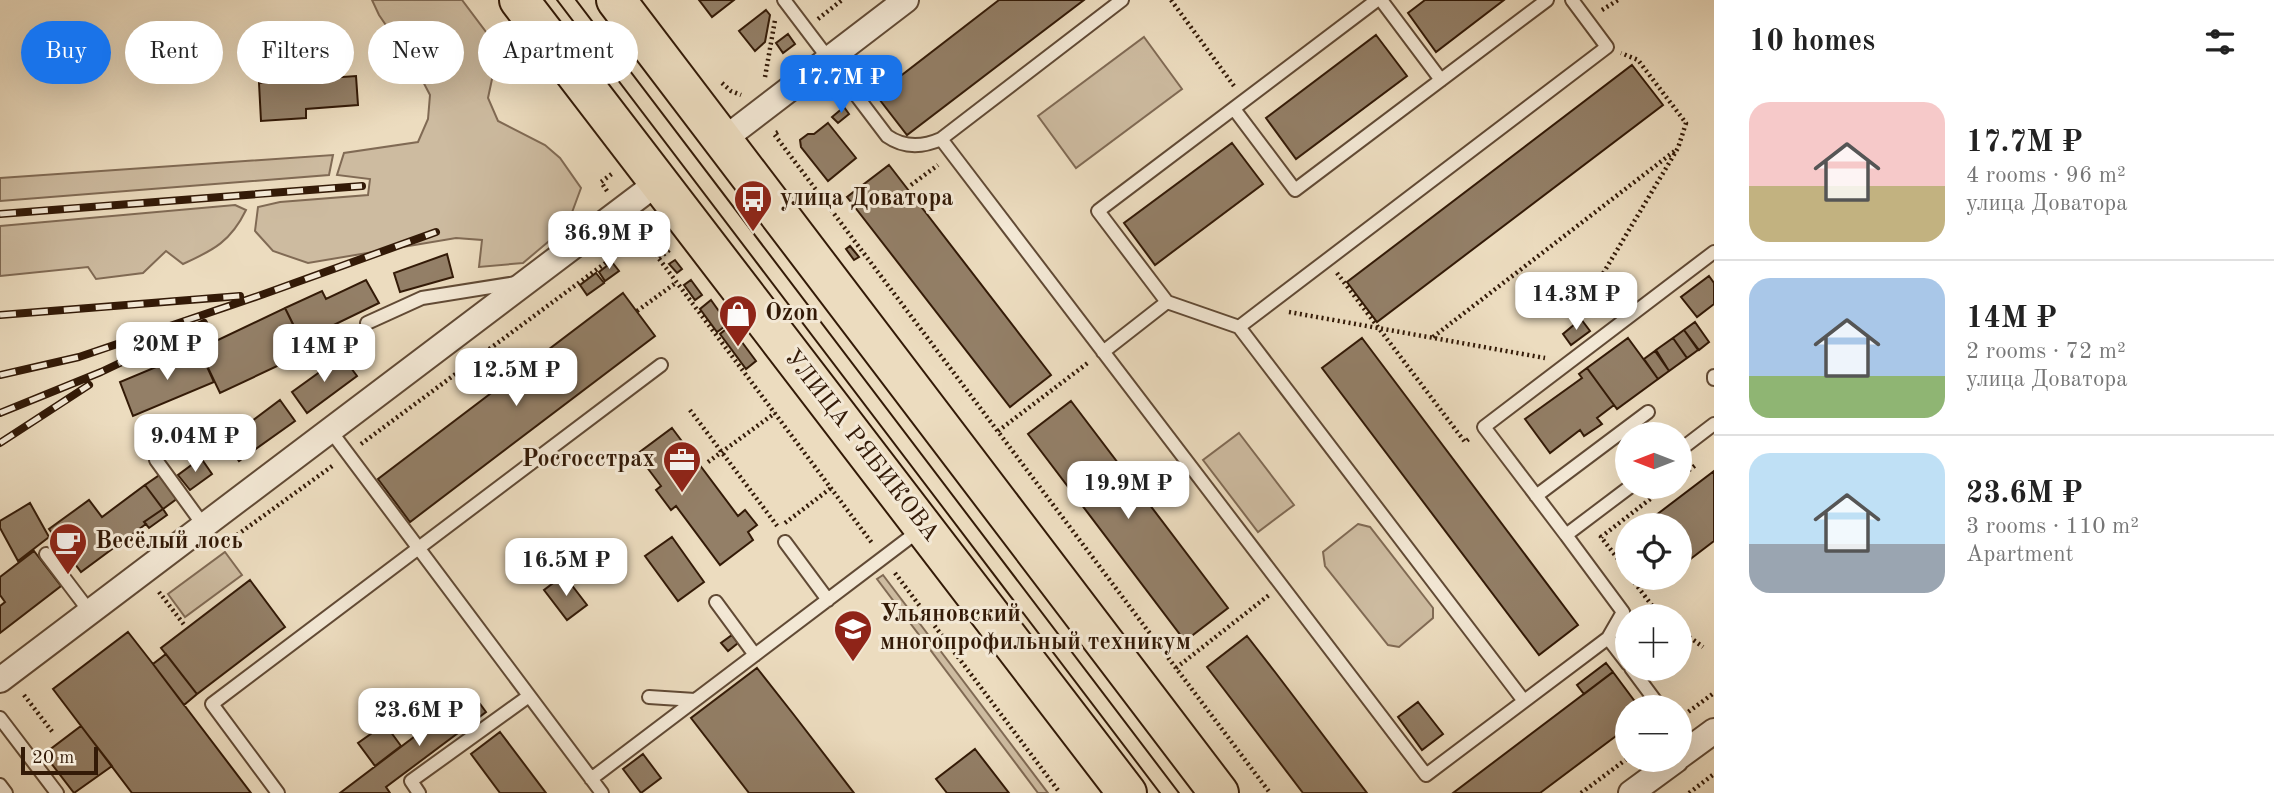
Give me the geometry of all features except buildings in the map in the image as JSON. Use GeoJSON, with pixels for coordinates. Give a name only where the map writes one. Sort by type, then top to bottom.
{"type":"FeatureCollection","features":[{"type":"Feature","properties":{"kind":"main road","name":"УЛИЦА РЯБИКОВА"},"geometry":{"type":"LineString","coordinates":[[519,0],[1127,793]]}},
{"type":"Feature","properties":{"kind":"main road"},"geometry":{"type":"LineString","coordinates":[[616,0],[1219,793]]}},
{"type":"Feature","properties":{"kind":"street"},"geometry":{"type":"LineString","coordinates":[[723,140],[906,0]]}},
{"type":"Feature","properties":{"kind":"street"},"geometry":{"type":"LineString","coordinates":[[0,680],[657,183]]}},
{"type":"Feature","properties":{"kind":"street"},"geometry":{"type":"LineString","coordinates":[[1692,743],[1714,731]]}},
{"type":"Feature","properties":{"kind":"street"},"geometry":{"type":"LineString","coordinates":[[1631,793],[1655,772]]}},
{"type":"Feature","properties":{"kind":"lane"},"geometry":{"type":"LineString","coordinates":[[784,0],[887,136],[919,146],[941,139],[1122,0]]}},
{"type":"Feature","properties":{"kind":"lane"},"geometry":{"type":"LineString","coordinates":[[1441,80],[1379,0],[1098,211],[1167,302],[1239,327],[1524,701]]}},
{"type":"Feature","properties":{"kind":"lane"},"geometry":{"type":"LineString","coordinates":[[1234,109],[1295,190],[1547,0]]}},
{"type":"Feature","properties":{"kind":"lane"},"geometry":{"type":"LineString","coordinates":[[1239,327],[1607,47],[1572,0]]}},
{"type":"Feature","properties":{"kind":"lane"},"geometry":{"type":"LineString","coordinates":[[941,139],[1426,775],[1608,638],[1623,612],[1485,427],[1714,252]]}},
{"type":"Feature","properties":{"kind":"lane"},"geometry":{"type":"LineString","coordinates":[[367,323],[422,298],[527,282]]}},
{"type":"Feature","properties":{"kind":"lane"},"geometry":{"type":"LineString","coordinates":[[1103,352],[1167,302]]}},
{"type":"Feature","properties":{"kind":"lane"},"geometry":{"type":"LineString","coordinates":[[278,793],[212,704],[661,365]]}},
{"type":"Feature","properties":{"kind":"lane"},"geometry":{"type":"LineString","coordinates":[[1536,496],[1648,412]]}},
{"type":"Feature","properties":{"kind":"lane"},"geometry":{"type":"LineString","coordinates":[[1692,441],[1714,424]]}},
{"type":"Feature","properties":{"kind":"lane"},"geometry":{"type":"LineString","coordinates":[[330,430],[602,793]]}},
{"type":"Feature","properties":{"kind":"lane"},"geometry":{"type":"LineString","coordinates":[[156,460],[204,526]]}},
{"type":"Feature","properties":{"kind":"lane"},"geometry":{"type":"LineString","coordinates":[[1566,535],[1615,498]]}},
{"type":"Feature","properties":{"kind":"lane"},"geometry":{"type":"LineString","coordinates":[[591,779],[924,527]]}},
{"type":"Feature","properties":{"kind":"lane"},"geometry":{"type":"LineString","coordinates":[[785,542],[828,600]]}},
{"type":"Feature","properties":{"kind":"lane"},"geometry":{"type":"LineString","coordinates":[[46,554],[90,612]]}},
{"type":"Feature","properties":{"kind":"lane"},"geometry":{"type":"LineString","coordinates":[[716,602],[755,655]]}},
{"type":"Feature","properties":{"kind":"lane"},"geometry":{"type":"LineString","coordinates":[[1608,638],[1615,647]]}},
{"type":"Feature","properties":{"kind":"lane"},"geometry":{"type":"LineString","coordinates":[[419,793],[411,781],[529,696]]}},
{"type":"Feature","properties":{"kind":"lane"},"geometry":{"type":"LineString","coordinates":[[649,696],[695,700]]}},
{"type":"Feature","properties":{"kind":"lane"},"geometry":{"type":"LineString","coordinates":[[0,718],[57,793]]}},
{"type":"Feature","properties":{"kind":"lane"},"geometry":{"type":"LineString","coordinates":[[0,785],[6,793]]}},
{"type":"Feature","properties":{"kind":"path"},"geometry":{"type":"LineString","coordinates":[[806,28],[842,0]]}},
{"type":"Feature","properties":{"kind":"path"},"geometry":{"type":"LineString","coordinates":[[1171,0],[1245,100]]}},
{"type":"Feature","properties":{"kind":"path"},"geometry":{"type":"LineString","coordinates":[[1607,47],[1638,60],[1686,123],[1678,148],[1589,297],[1614,328]]}},
{"type":"Feature","properties":{"kind":"path"},"geometry":{"type":"LineString","coordinates":[[722,83],[731,91],[750,96]]}},
{"type":"Feature","properties":{"kind":"path"},"geometry":{"type":"LineString","coordinates":[[775,134],[1270,793]]}},
{"type":"Feature","properties":{"kind":"path"},"geometry":{"type":"LineString","coordinates":[[1433,337],[1678,148]]}},
{"type":"Feature","properties":{"kind":"path"},"geometry":{"type":"LineString","coordinates":[[911,185],[953,153]]}},
{"type":"Feature","properties":{"kind":"path"},"geometry":{"type":"LineString","coordinates":[[226,543],[642,236],[726,348]]}},
{"type":"Feature","properties":{"kind":"path"},"geometry":{"type":"LineString","coordinates":[[659,258],[675,246]]}},
{"type":"Feature","properties":{"kind":"path"},"geometry":{"type":"LineString","coordinates":[[862,263],[868,258]]}},
{"type":"Feature","properties":{"kind":"path"},"geometry":{"type":"LineString","coordinates":[[1327,259],[1465,442],[1485,427]]}},
{"type":"Feature","properties":{"kind":"path"},"geometry":{"type":"LineString","coordinates":[[637,311],[677,282]]}},
{"type":"Feature","properties":{"kind":"path"},"geometry":{"type":"LineString","coordinates":[[1264,307],[1569,363]]}},
{"type":"Feature","properties":{"kind":"path"},"geometry":{"type":"LineString","coordinates":[[998,431],[1103,352]]}},
{"type":"Feature","properties":{"kind":"path"},"geometry":{"type":"LineString","coordinates":[[690,410],[778,527],[831,488]]}},
{"type":"Feature","properties":{"kind":"path"},"geometry":{"type":"LineString","coordinates":[[708,462],[775,413]]}},
{"type":"Feature","properties":{"kind":"path"},"geometry":{"type":"LineString","coordinates":[[1632,513],[1650,499]]}},
{"type":"Feature","properties":{"kind":"path"},"geometry":{"type":"LineString","coordinates":[[1615,526],[1601,537],[1615,555]]}},
{"type":"Feature","properties":{"kind":"path"},"geometry":{"type":"LineString","coordinates":[[1176,668],[1281,586]]}},
{"type":"Feature","properties":{"kind":"path"},"geometry":{"type":"LineString","coordinates":[[159,592],[185,626]]}},
{"type":"Feature","properties":{"kind":"path"},"geometry":{"type":"LineString","coordinates":[[1692,638],[1703,647]]}},
{"type":"Feature","properties":{"kind":"path"},"geometry":{"type":"LineString","coordinates":[[1692,710],[1714,693]]}},
{"type":"Feature","properties":{"kind":"path"},"geometry":{"type":"LineString","coordinates":[[24,695],[54,734]]}},
{"type":"Feature","properties":{"kind":"path"},"geometry":{"type":"LineString","coordinates":[[1581,793],[1615,768]]}},
{"type":"Feature","properties":{"kind":"path"},"geometry":{"type":"LineString","coordinates":[[1689,793],[1714,774]]}},
{"type":"Feature","properties":{"kind":"shaded area"},"geometry":{"type":"Polygon","coordinates":[[[372,0],[462,0],[478,21],[478,84],[491,84],[488,98],[498,121],[545,145],[560,158],[581,188],[567,226],[523,263],[479,267],[482,240],[456,238],[308,263],[273,251],[255,231],[258,207],[280,202],[368,195],[370,179],[337,175],[344,153],[418,142],[428,119],[430,95],[424,84],[464,84],[464,21],[383,21],[372,0]]]}},
{"type":"Feature","properties":{"kind":"shaded area"},"geometry":{"type":"Polygon","coordinates":[[[1144,37],[1182,89],[1076,168],[1038,116],[1144,37]]]}},
{"type":"Feature","properties":{"kind":"shaded area"},"geometry":{"type":"Polygon","coordinates":[[[333,155],[329,175],[0,201],[0,178],[333,155]]]}},
{"type":"Feature","properties":{"kind":"shaded area"},"geometry":{"type":"Polygon","coordinates":[[[235,205],[246,210],[228,237],[213,249],[183,264],[166,251],[143,273],[96,279],[88,267],[0,276],[0,226],[235,205]]]}},
{"type":"Feature","properties":{"kind":"shaded area"},"geometry":{"type":"Polygon","coordinates":[[[1239,433],[1294,505],[1258,532],[1203,460],[1239,433]]]}},
{"type":"Feature","properties":{"kind":"shaded area"},"geometry":{"type":"Polygon","coordinates":[[[1358,524],[1370,527],[1433,608],[1433,618],[1399,647],[1388,645],[1325,566],[1323,552],[1358,524]]]}},
{"type":"Feature","properties":{"kind":"shaded area"},"geometry":{"type":"Polygon","coordinates":[[[225,552],[242,575],[185,617],[168,594],[225,552]]]}},
{"type":"Feature","properties":{"kind":"shaded area"},"geometry":{"type":"Polygon","coordinates":[[[883,575],[1048,793],[1038,793],[877,579],[883,575]]]}},
{"type":"Feature","properties":{"kind":"tram line"},"geometry":{"type":"LineString","coordinates":[[557,0],[1160,793]]}},
{"type":"Feature","properties":{"kind":"tram line"},"geometry":{"type":"LineString","coordinates":[[576,0],[1179,793]]}},
{"type":"Feature","properties":{"kind":"railway"},"geometry":{"type":"LineString","coordinates":[[0,214],[362,186]]}},
{"type":"Feature","properties":{"kind":"railway"},"geometry":{"type":"LineString","coordinates":[[0,375],[79,357],[436,232]]}},
{"type":"Feature","properties":{"kind":"railway"},"geometry":{"type":"LineString","coordinates":[[0,315],[240,296]]}},
{"type":"Feature","properties":{"kind":"railway"},"geometry":{"type":"LineString","coordinates":[[0,413],[101,372],[204,323]]}},
{"type":"Feature","properties":{"kind":"railway"},"geometry":{"type":"LineString","coordinates":[[0,443],[89,385]]}},
{"type":"Feature","properties":{"kind":"place","name":"улица Доватора"},"geometry":{"type":"Point","coordinates":[753,233]}},
{"type":"Feature","properties":{"kind":"place","name":"Ozon"},"geometry":{"type":"Point","coordinates":[738,348]}},
{"type":"Feature","properties":{"kind":"place","name":"Росгосстрах"},"geometry":{"type":"Point","coordinates":[682,494]}},
{"type":"Feature","properties":{"kind":"place","name":"Весёлый лось"},"geometry":{"type":"Point","coordinates":[68,576]}},
{"type":"Feature","properties":{"kind":"place","name":"Ульяновский многопрофильный техникум"},"geometry":{"type":"Point","coordinates":[853,663]}}]}
